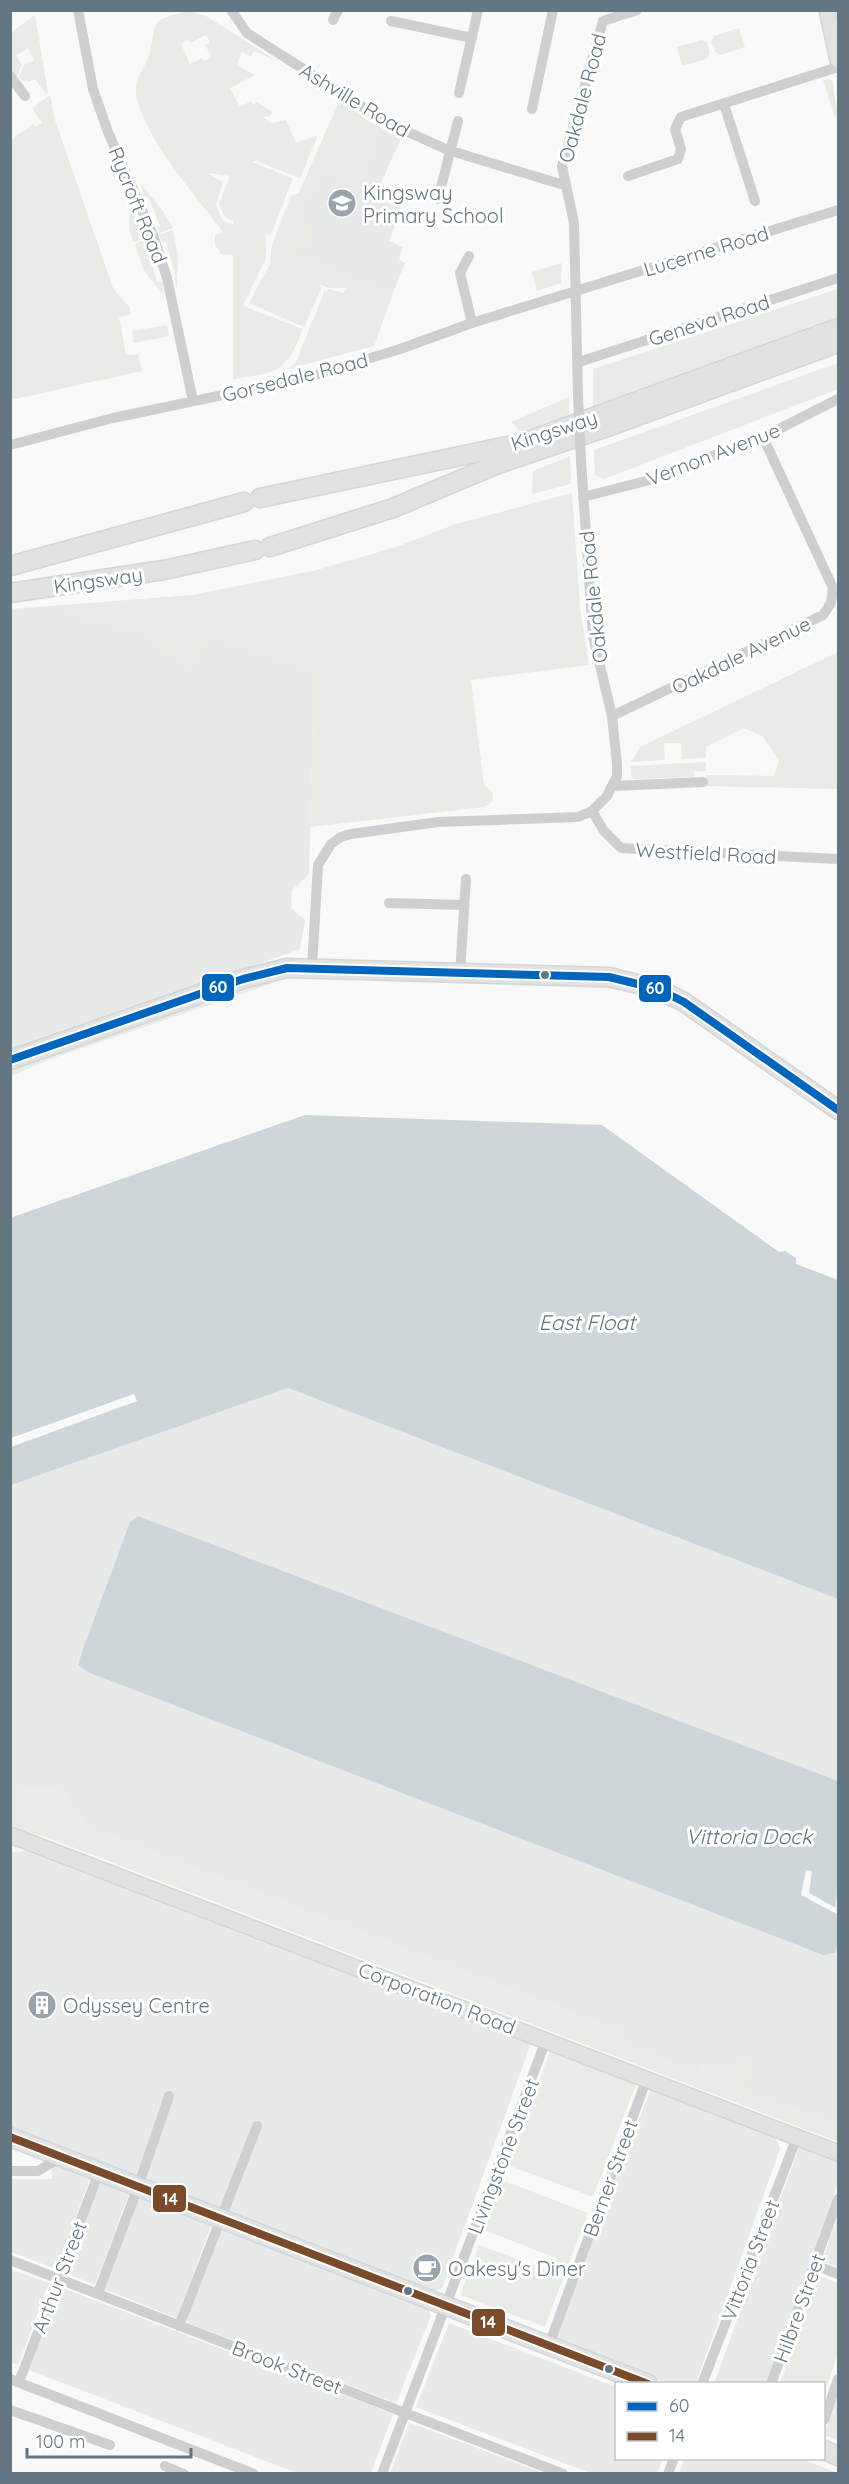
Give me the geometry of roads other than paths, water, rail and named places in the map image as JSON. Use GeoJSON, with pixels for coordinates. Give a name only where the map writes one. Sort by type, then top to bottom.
{"type":"FeatureCollection","features":[{"type":"Feature","properties":{"kind":"main road"},"geometry":{"type":"LineString","coordinates":[[827,10],[838,60]]}},
{"type":"Feature","properties":{"kind":"main road","name":"Kingsway"},"geometry":{"type":"LineString","coordinates":[[10,566],[252,500],[522,443],[838,328]]}},
{"type":"Feature","properties":{"kind":"main road","name":"Kingsway"},"geometry":{"type":"LineString","coordinates":[[10,593],[164,570],[263,549],[393,508],[498,464],[838,343]]}},
{"type":"Feature","properties":{"kind":"main road"},"geometry":{"type":"LineString","coordinates":[[10,1060],[243,980],[287,968],[460,974],[537,973],[609,977],[658,989],[684,1002],[838,1110]]}},
{"type":"Feature","properties":{"kind":"main road","name":"Corporation Road"},"geometry":{"type":"LineString","coordinates":[[10,1835],[838,2153]]}},
{"type":"Feature","properties":{"kind":"main road","name":"Corporation Road"},"geometry":{"type":"LineString","coordinates":[[10,1846],[34,1843]]}},
{"type":"Feature","properties":{"kind":"main road"},"geometry":{"type":"LineString","coordinates":[[10,2137],[643,2382]]}},
{"type":"Feature","properties":{"kind":"street","name":"Rycroft Road"},"geometry":{"type":"LineString","coordinates":[[78,10],[93,89],[108,132],[153,235],[167,278],[193,401]]}},
{"type":"Feature","properties":{"kind":"street","name":"Ashville Road"},"geometry":{"type":"LineString","coordinates":[[231,10],[247,33],[391,124],[452,151],[564,186]]}},
{"type":"Feature","properties":{"kind":"street"},"geometry":{"type":"LineString","coordinates":[[459,93],[478,10]]}},
{"type":"Feature","properties":{"kind":"street"},"geometry":{"type":"LineString","coordinates":[[532,109],[553,10]]}},
{"type":"Feature","properties":{"kind":"street","name":"Oakdale Road"},"geometry":{"type":"LineString","coordinates":[[613,786],[617,764],[612,716],[593,636],[578,396],[574,223],[564,186],[562,166],[603,21],[637,10]]}},
{"type":"Feature","properties":{"kind":"street"},"geometry":{"type":"LineString","coordinates":[[391,21],[472,38]]}},
{"type":"Feature","properties":{"kind":"street"},"geometry":{"type":"LineString","coordinates":[[628,176],[678,159],[681,149],[675,129],[681,117],[838,67]]}},
{"type":"Feature","properties":{"kind":"street"},"geometry":{"type":"LineString","coordinates":[[10,76],[25,96]]}},
{"type":"Feature","properties":{"kind":"street"},"geometry":{"type":"LineString","coordinates":[[724,104],[755,201]]}},
{"type":"Feature","properties":{"kind":"street"},"geometry":{"type":"LineString","coordinates":[[438,199],[458,121]]}},
{"type":"Feature","properties":{"kind":"street","name":"Lucerne Road"},"geometry":{"type":"LineString","coordinates":[[574,292],[838,210]]}},
{"type":"Feature","properties":{"kind":"street"},"geometry":{"type":"LineString","coordinates":[[469,256],[460,273],[472,322]]}},
{"type":"Feature","properties":{"kind":"street","name":"Geneva Road"},"geometry":{"type":"LineString","coordinates":[[579,362],[838,278]]}},
{"type":"Feature","properties":{"kind":"street","name":"Gorsedale Road"},"geometry":{"type":"LineString","coordinates":[[10,445],[193,401],[309,377],[400,350],[472,322],[574,292]]}},
{"type":"Feature","properties":{"kind":"street","name":"Vernon Avenue"},"geometry":{"type":"LineString","coordinates":[[583,497],[646,481],[763,437],[838,399]]}},
{"type":"Feature","properties":{"kind":"street","name":"Oakdale Avenue"},"geometry":{"type":"LineString","coordinates":[[612,716],[823,615],[831,603],[833,588],[763,437]]}},
{"type":"Feature","properties":{"kind":"street"},"geometry":{"type":"LineString","coordinates":[[312,968],[318,865],[322,854],[341,837],[438,822],[493,818],[578,817],[600,805],[613,786],[703,782]]}},
{"type":"Feature","properties":{"kind":"street","name":"Westfield Road"},"geometry":{"type":"LineString","coordinates":[[592,811],[603,831],[621,848],[838,859]]}},
{"type":"Feature","properties":{"kind":"street"},"geometry":{"type":"LineString","coordinates":[[460,974],[465,879]]}},
{"type":"Feature","properties":{"kind":"street"},"geometry":{"type":"LineString","coordinates":[[389,903],[463,905]]}},
{"type":"Feature","properties":{"kind":"street","name":"Livingstone Street"},"geometry":{"type":"LineString","coordinates":[[382,2474],[546,2040]]}},
{"type":"Feature","properties":{"kind":"street","name":"Berner Street"},"geometry":{"type":"LineString","coordinates":[[549,2345],[646,2078]]}},
{"type":"Feature","properties":{"kind":"street"},"geometry":{"type":"LineString","coordinates":[[98,2293],[169,2096]]}},
{"type":"Feature","properties":{"kind":"street"},"geometry":{"type":"LineString","coordinates":[[179,2326],[257,2126]]}},
{"type":"Feature","properties":{"kind":"street","name":"Vittoria Street"},"geometry":{"type":"LineString","coordinates":[[703,2382],[797,2137]]}},
{"type":"Feature","properties":{"kind":"street"},"geometry":{"type":"LineString","coordinates":[[10,2171],[38,2171],[61,2157]]}},
{"type":"Feature","properties":{"kind":"street","name":"Arthur Street"},"geometry":{"type":"LineString","coordinates":[[13,2382],[58,2278],[99,2172]]}},
{"type":"Feature","properties":{"kind":"street","name":"Hilbre Street"},"geometry":{"type":"LineString","coordinates":[[772,2382],[838,2199]]}},
{"type":"Feature","properties":{"kind":"street","name":"Brook Street"},"geometry":{"type":"LineString","coordinates":[[10,2260],[563,2474]]}},
{"type":"Feature","properties":{"kind":"street"},"geometry":{"type":"LineString","coordinates":[[815,2265],[838,2274]]}},
{"type":"Feature","properties":{"kind":"street"},"geometry":{"type":"LineString","coordinates":[[825,2417],[838,2379]]}},
{"type":"Feature","properties":{"kind":"street"},"geometry":{"type":"LineString","coordinates":[[13,2382],[254,2474]]}},
{"type":"Feature","properties":{"kind":"street"},"geometry":{"type":"LineString","coordinates":[[10,2410],[110,2445]]}},
{"type":"Feature","properties":{"kind":"street"},"geometry":{"type":"LineString","coordinates":[[165,2466],[184,2474]]}},
{"type":"Feature","properties":{"kind":"water","name":"East Float"},"geometry":{"type":"Polygon","coordinates":[[[305,1115],[602,1125],[779,1252],[785,1251],[796,1258],[796,1264],[838,1280],[838,1599],[288,1388],[11,1485],[10,1218],[305,1115]]]}},
{"type":"Feature","properties":{"kind":"water","name":"Vittoria Dock"},"geometry":{"type":"Polygon","coordinates":[[[138,1516],[838,1781],[838,1884],[835,1913],[838,1915],[838,1944],[835,1953],[823,1955],[90,1673],[78,1665],[130,1522],[138,1516]]]}},
{"type":"Feature","properties":{"kind":"place","name":"Kingsway Primary School"},"geometry":{"type":"Point","coordinates":[342,203]}},
{"type":"Feature","properties":{"kind":"place","name":"Odyssey Centre"},"geometry":{"type":"Point","coordinates":[42,2005]}},
{"type":"Feature","properties":{"kind":"place","name":"Oakesy's Diner"},"geometry":{"type":"Point","coordinates":[427,2268]}}]}
